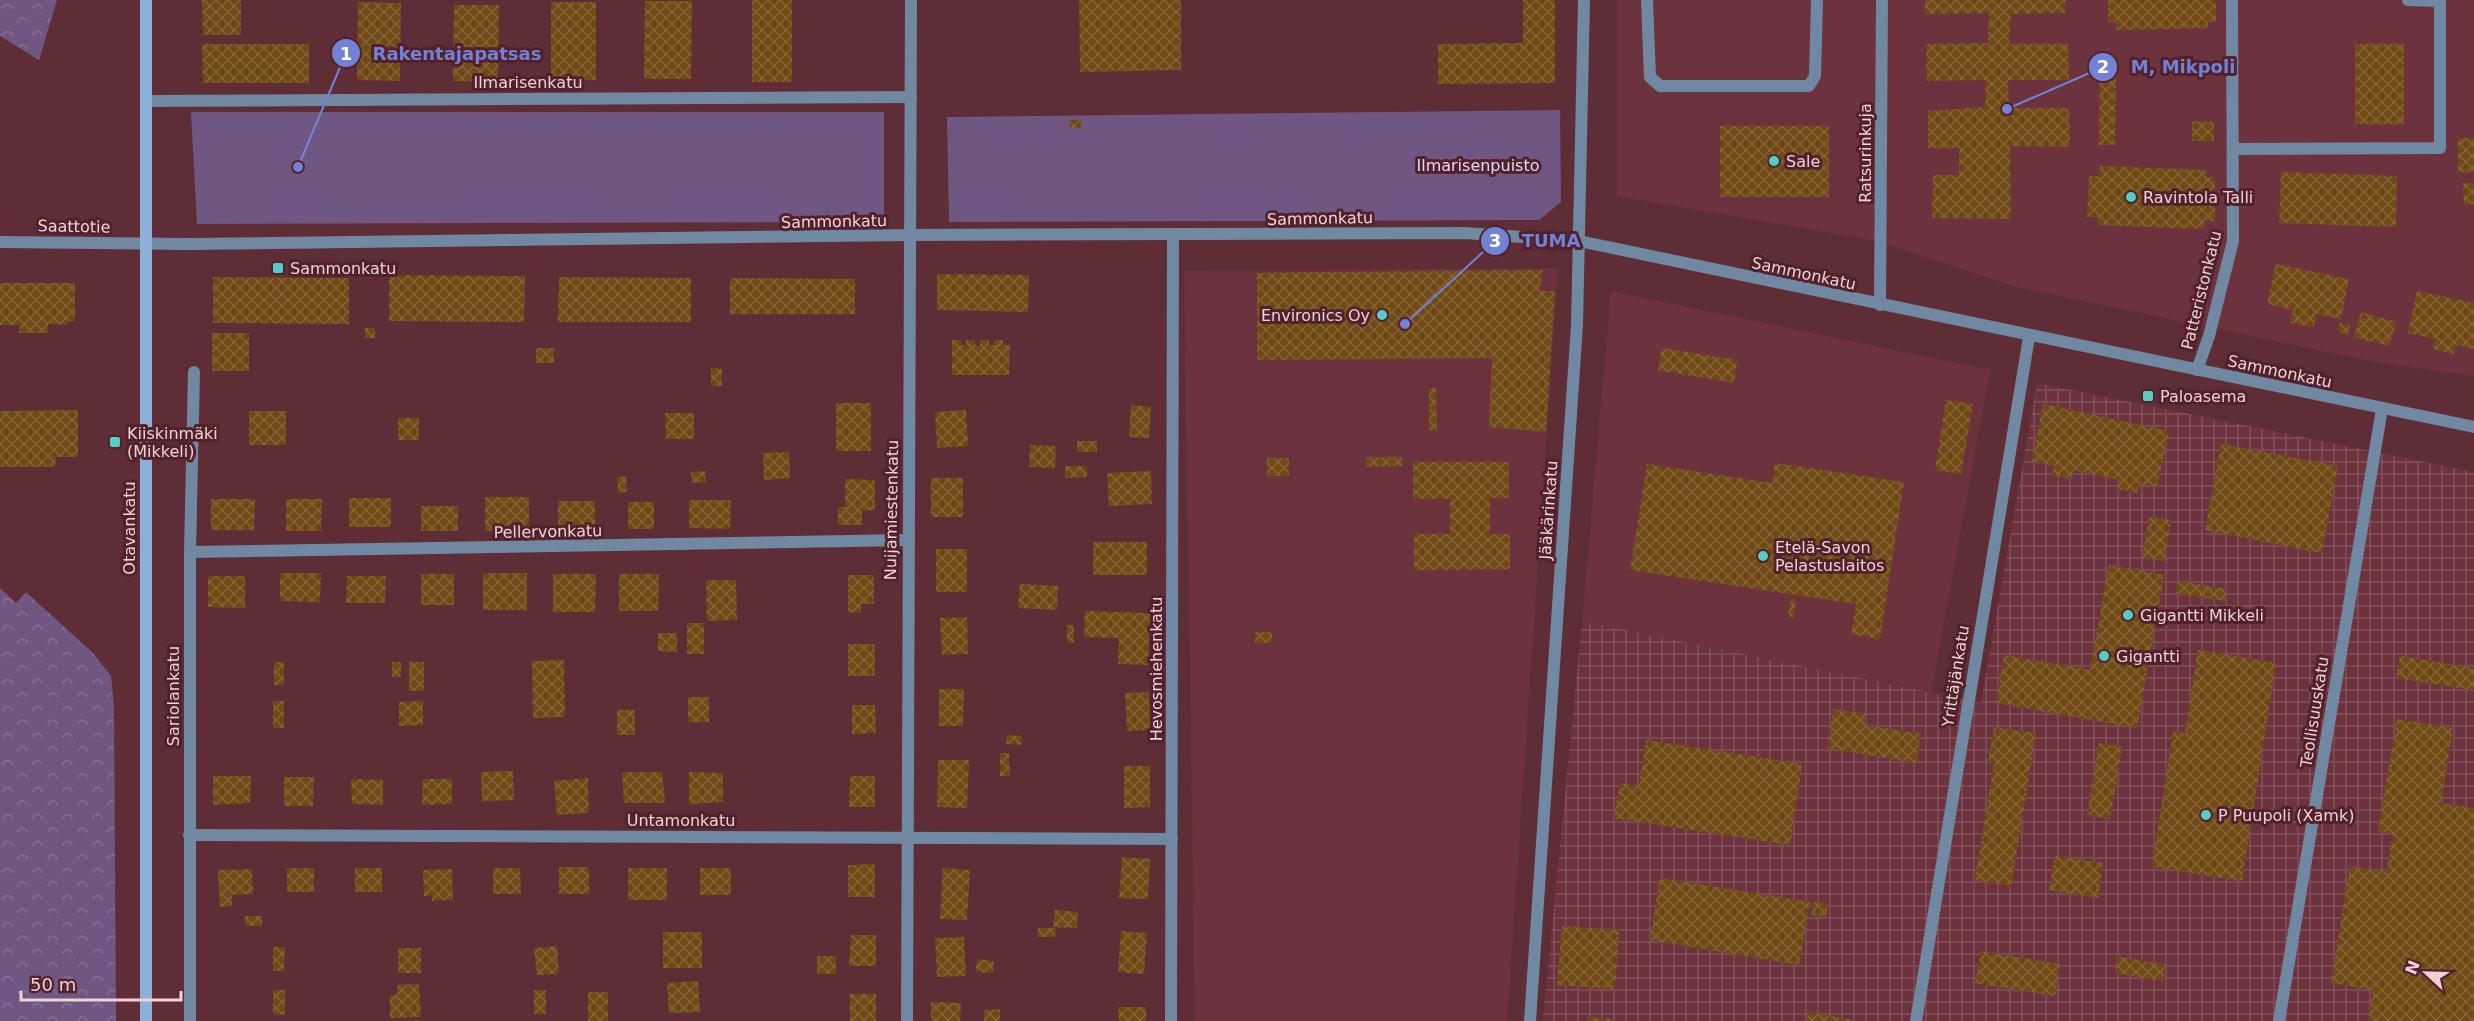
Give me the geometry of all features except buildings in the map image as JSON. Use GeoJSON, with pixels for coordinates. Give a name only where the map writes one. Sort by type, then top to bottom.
{"type":"FeatureCollection","features":[{"type":"Feature","properties":{"kind":"main road","name":"Otavankatu"},"geometry":{"type":"LineString","coordinates":[[146,0],[146,1021]]}},
{"type":"Feature","properties":{"kind":"street","name":"Nuijamiestenkatu"},"geometry":{"type":"LineString","coordinates":[[907,1021],[907,540],[911,0]]}},
{"type":"Feature","properties":{"kind":"street","name":"Jääkärinkatu"},"geometry":{"type":"LineString","coordinates":[[1530,1021],[1576,326],[1584,0]]}},
{"type":"Feature","properties":{"kind":"street"},"geometry":{"type":"LineString","coordinates":[[1647,0],[1650,77],[1660,86],[1809,86],[1815,76],[1817,0]]}},
{"type":"Feature","properties":{"kind":"street","name":"Ratsurinkuja"},"geometry":{"type":"LineString","coordinates":[[1880,305],[1882,0]]}},
{"type":"Feature","properties":{"kind":"street","name":"Patteristonkatu"},"geometry":{"type":"LineString","coordinates":[[2197,370],[2209,336],[2234,241],[2232,0]]}},
{"type":"Feature","properties":{"kind":"street"},"geometry":{"type":"LineString","coordinates":[[2234,148],[2440,148],[2440,0],[2408,0]]}},
{"type":"Feature","properties":{"kind":"street","name":"Ilmarisenkatu"},"geometry":{"type":"LineString","coordinates":[[146,101],[911,97]]}},
{"type":"Feature","properties":{"kind":"street","name":"Sammonkatu"},"geometry":{"type":"LineString","coordinates":[[147,244],[911,235],[1173,236],[1465,233],[1579,241],[2028,337],[2474,427]]}},
{"type":"Feature","properties":{"kind":"street","name":"Hevosmiehenkatu"},"geometry":{"type":"LineString","coordinates":[[1171,1021],[1173,236]]}},
{"type":"Feature","properties":{"kind":"street","name":"Saattotie"},"geometry":{"type":"LineString","coordinates":[[0,242],[147,244]]}},
{"type":"Feature","properties":{"kind":"street","name":"Yrittäjänkatu"},"geometry":{"type":"LineString","coordinates":[[1916,1021],[2028,337]]}},
{"type":"Feature","properties":{"kind":"street","name":"Sariolankatu"},"geometry":{"type":"LineString","coordinates":[[190,1021],[190,552],[194,372]]}},
{"type":"Feature","properties":{"kind":"street","name":"Teollisuuskatu"},"geometry":{"type":"LineString","coordinates":[[2279,1021],[2382,410]]}},
{"type":"Feature","properties":{"kind":"street","name":"Pellervonkatu"},"geometry":{"type":"LineString","coordinates":[[190,552],[907,540]]}},
{"type":"Feature","properties":{"kind":"street","name":"Untamonkatu"},"geometry":{"type":"LineString","coordinates":[[189,835],[1172,839]]}},
{"type":"Feature","properties":{"kind":"shaded area"},"geometry":{"type":"Polygon","coordinates":[[[1617,0],[2474,0],[2474,376],[2375,362],[2016,287],[1872,240],[1617,196],[1617,0]]]}},
{"type":"Feature","properties":{"kind":"shaded area"},"geometry":{"type":"Polygon","coordinates":[[[1558,268],[1507,1021],[1195,1021],[1184,271],[1558,268]]]}},
{"type":"Feature","properties":{"kind":"shaded area"},"geometry":{"type":"Polygon","coordinates":[[[1611,291],[1990,370],[1931,694],[1582,621],[1611,291]]]}},
{"type":"Feature","properties":{"kind":"shaded area"},"geometry":{"type":"Polygon","coordinates":[[[2037,383],[2474,472],[2474,1021],[1543,1021],[1582,621],[1981,703],[2037,383]]]}},
{"type":"Feature","properties":{"kind":"green space"},"geometry":{"type":"Polygon","coordinates":[[[0,0],[57,0],[39,60],[0,36],[0,0]]]}},
{"type":"Feature","properties":{"kind":"green space","name":"Ilmarisenpuisto"},"geometry":{"type":"Polygon","coordinates":[[[1560,110],[1561,202],[1539,220],[949,222],[947,117],[1560,110]]]}},
{"type":"Feature","properties":{"kind":"green space"},"geometry":{"type":"Polygon","coordinates":[[[191,112],[884,112],[884,222],[197,224],[191,112]]]}},
{"type":"Feature","properties":{"kind":"green space"},"geometry":{"type":"Polygon","coordinates":[[[0,588],[16,603],[26,592],[93,653],[111,676],[114,707],[116,1021],[0,1021],[0,588]]]}},
{"type":"Feature","properties":{"kind":"place","name":"M, Mikpoli"},"geometry":{"type":"Point","coordinates":[2007,109]}},
{"type":"Feature","properties":{"kind":"place","name":"Sale"},"geometry":{"type":"Point","coordinates":[1774,161]}},
{"type":"Feature","properties":{"kind":"place","name":"Rakentajapatsas"},"geometry":{"type":"Point","coordinates":[298,167]}},
{"type":"Feature","properties":{"kind":"place","name":"Ravintola Talli"},"geometry":{"type":"Point","coordinates":[2131,197]}},
{"type":"Feature","properties":{"kind":"place","name":"Sammonkatu"},"geometry":{"type":"Point","coordinates":[278,268]}},
{"type":"Feature","properties":{"kind":"place","name":"Environics Oy"},"geometry":{"type":"Point","coordinates":[1382,315]}},
{"type":"Feature","properties":{"kind":"place","name":"TUMA"},"geometry":{"type":"Point","coordinates":[1405,324]}},
{"type":"Feature","properties":{"kind":"place","name":"Paloasema"},"geometry":{"type":"Point","coordinates":[2148,396]}},
{"type":"Feature","properties":{"kind":"place","name":"Kiiskinmäki (Mikkeli)"},"geometry":{"type":"Point","coordinates":[115,442]}},
{"type":"Feature","properties":{"kind":"place","name":"Etelä-Savon Pelastuslaitos"},"geometry":{"type":"Point","coordinates":[1763,556]}},
{"type":"Feature","properties":{"kind":"place","name":"Gigantti Mikkeli"},"geometry":{"type":"Point","coordinates":[2128,615]}},
{"type":"Feature","properties":{"kind":"place","name":"Gigantti"},"geometry":{"type":"Point","coordinates":[2104,656]}},
{"type":"Feature","properties":{"kind":"place","name":"P Puupoli (Xamk)"},"geometry":{"type":"Point","coordinates":[2206,815]}}]}
